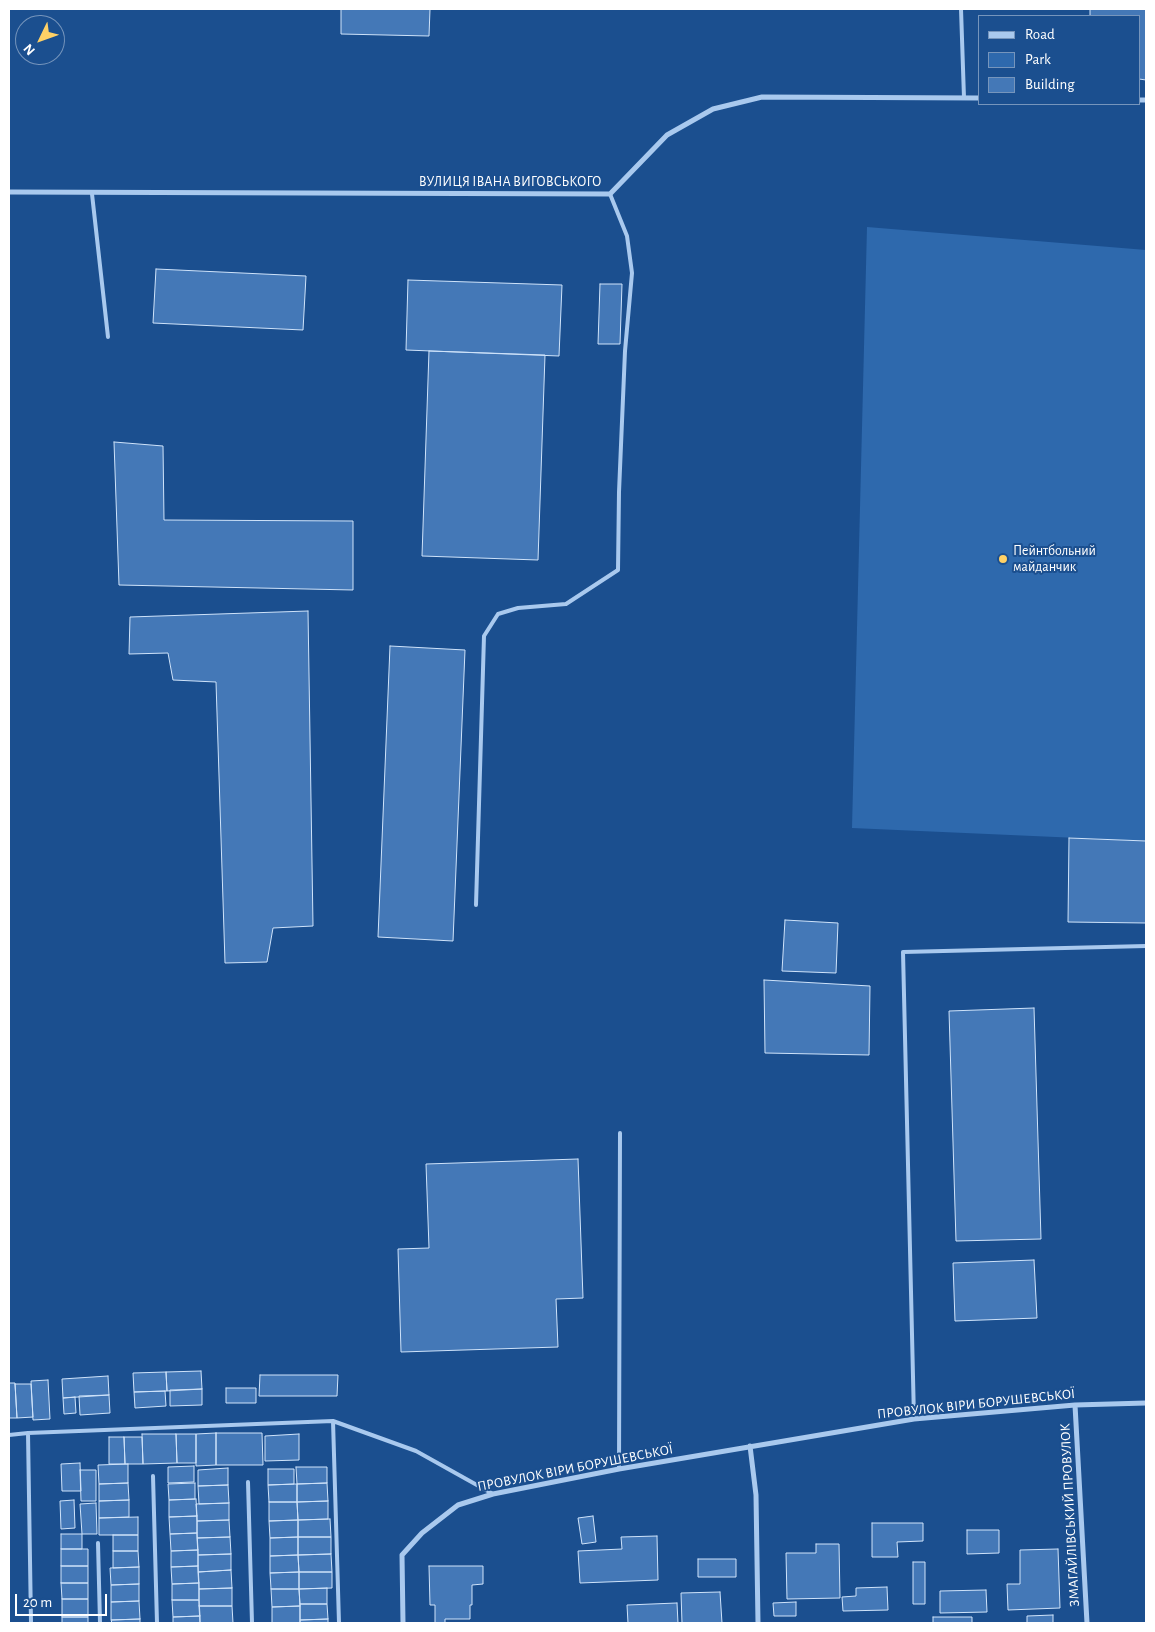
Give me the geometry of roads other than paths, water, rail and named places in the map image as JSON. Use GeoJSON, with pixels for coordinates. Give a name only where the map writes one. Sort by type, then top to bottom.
{"type":"FeatureCollection","features":[{"type":"Feature","properties":{"kind":"street","name":"ВУЛИЦЯ ІВАНА ВИГОВСЬКОГО"},"geometry":{"type":"LineString","coordinates":[[9,192],[92,194],[610,194],[667,135],[713,109],[762,97],[978,98]]}},
{"type":"Feature","properties":{"kind":"street","name":"ПРОВУЛОК ВІРИ БОРУШЕВСЬКОЇ"},"geometry":{"type":"LineString","coordinates":[[403,1623],[402,1555],[422,1533],[458,1505],[493,1494],[619,1469],[914,1419],[1076,1405],[1146,1403]]}},
{"type":"Feature","properties":{"kind":"street","name":"ЗМАГАЙЛІВСЬКИЙ ПРОВУЛОК"},"geometry":{"type":"LineString","coordinates":[[1076,1405],[1087,1623]]}},
{"type":"Feature","properties":{"kind":"street"},"geometry":{"type":"LineString","coordinates":[[750,1446],[756,1495],[758,1623]]}},
{"type":"Feature","properties":{"kind":"lane"},"geometry":{"type":"LineString","coordinates":[[961,9],[964,98]]}},
{"type":"Feature","properties":{"kind":"lane"},"geometry":{"type":"LineString","coordinates":[[92,194],[108,337]]}},
{"type":"Feature","properties":{"kind":"lane"},"geometry":{"type":"LineString","coordinates":[[476,906],[484,636],[498,614],[518,608],[566,604],[618,570],[625,351],[632,273],[627,236],[610,194]]}},
{"type":"Feature","properties":{"kind":"lane"},"geometry":{"type":"LineString","coordinates":[[914,1419],[903,952],[1146,946]]}},
{"type":"Feature","properties":{"kind":"lane"},"geometry":{"type":"LineString","coordinates":[[619,1469],[620,1133]]}},
{"type":"Feature","properties":{"kind":"lane"},"geometry":{"type":"LineString","coordinates":[[333,1421],[340,1623]]}},
{"type":"Feature","properties":{"kind":"lane"},"geometry":{"type":"LineString","coordinates":[[9,1435],[333,1421],[416,1451],[493,1494]]}},
{"type":"Feature","properties":{"kind":"lane"},"geometry":{"type":"LineString","coordinates":[[28,1433],[31,1623]]}},
{"type":"Feature","properties":{"kind":"lane"},"geometry":{"type":"LineString","coordinates":[[153,1476],[157,1623]]}},
{"type":"Feature","properties":{"kind":"lane"},"geometry":{"type":"LineString","coordinates":[[248,1482],[252,1623]]}},
{"type":"Feature","properties":{"kind":"lane"},"geometry":{"type":"LineString","coordinates":[[98,1543],[100,1623]]}},
{"type":"Feature","properties":{"kind":"place","name":"Пейнтбольний майданчик"},"geometry":{"type":"Point","coordinates":[1003,559]}}]}
